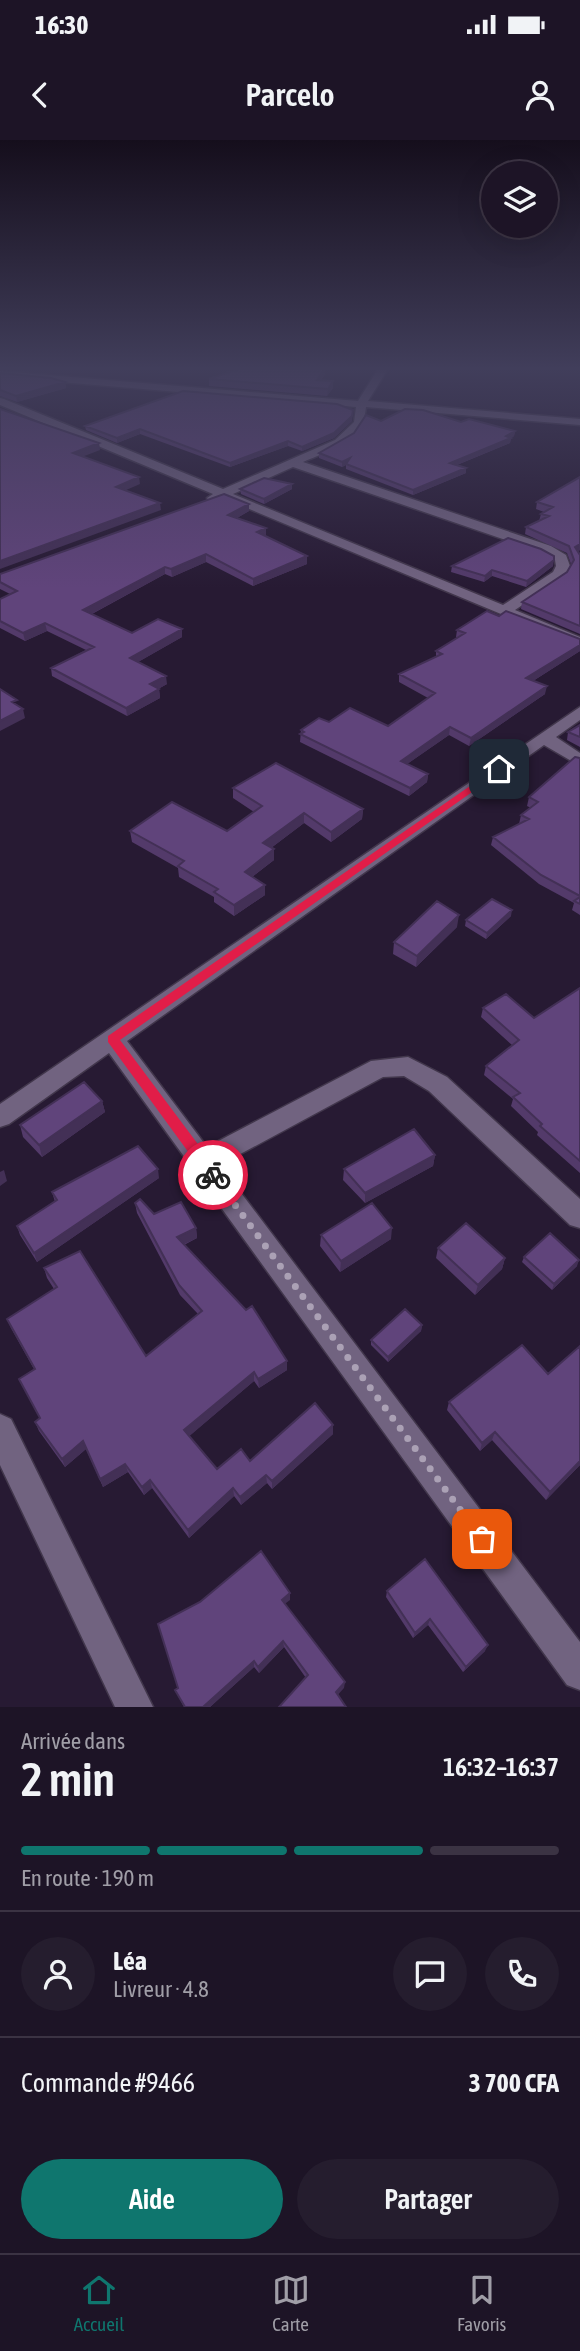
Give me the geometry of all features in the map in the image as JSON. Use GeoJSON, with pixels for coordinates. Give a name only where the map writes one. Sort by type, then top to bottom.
{"type":"FeatureCollection","features":[{"type":"Feature","properties":{"kind":"street"},"geometry":{"type":"LineString","coordinates":[[97,442],[580,642]]}},
{"type":"Feature","properties":{"kind":"street"},"geometry":{"type":"LineString","coordinates":[[195,505],[339,442]]}},
{"type":"Feature","properties":{"kind":"street"},"geometry":{"type":"LineString","coordinates":[[293,463],[545,549],[561,558],[563,566],[559,574],[504,611]]}},
{"type":"Feature","properties":{"kind":"street"},"geometry":{"type":"LineString","coordinates":[[0,1118],[580,712]]}},
{"type":"Feature","properties":{"kind":"street"},"geometry":{"type":"LineString","coordinates":[[544,737],[580,761]]}},
{"type":"Feature","properties":{"kind":"street"},"geometry":{"type":"LineString","coordinates":[[112,1039],[580,1672]]}},
{"type":"Feature","properties":{"kind":"street"},"geometry":{"type":"LineString","coordinates":[[203,1162],[379,1068],[408,1066],[438,1084],[580,1216]]}},
{"type":"Feature","properties":{"kind":"street"},"geometry":{"type":"LineString","coordinates":[[0,1430],[134,1707]]}},
{"type":"Feature","properties":{"kind":"building"},"geometry":{"type":"Polygon","coordinates":[[[0,442],[99,443],[73,453],[139,477],[116,487],[160,503],[0,561],[0,442]]]}},
{"type":"Feature","properties":{"kind":"building"},"geometry":{"type":"Polygon","coordinates":[[[175,442],[285,442],[230,463],[175,442]]]}},
{"type":"Feature","properties":{"kind":"building"},"geometry":{"type":"Polygon","coordinates":[[[291,442],[313,442],[302,447],[291,442]]]}},
{"type":"Feature","properties":{"kind":"building"},"geometry":{"type":"Polygon","coordinates":[[[338,442],[501,442],[450,463],[466,468],[413,490],[346,464],[350,458],[342,462],[319,453],[338,442]]]}},
{"type":"Feature","properties":{"kind":"building"},"geometry":{"type":"Polygon","coordinates":[[[580,477],[580,544],[575,547],[580,555],[580,626],[522,602],[567,572],[574,560],[569,546],[526,527],[549,516],[541,514],[553,507],[537,502],[580,477]]]}},
{"type":"Feature","properties":{"kind":"building"},"geometry":{"type":"Polygon","coordinates":[[[264,478],[292,484],[264,499],[240,489],[264,478]]]}},
{"type":"Feature","properties":{"kind":"building"},"geometry":{"type":"Polygon","coordinates":[[[224,494],[249,504],[228,515],[266,528],[257,532],[307,556],[253,579],[206,554],[171,569],[165,567],[83,610],[132,633],[158,619],[182,629],[130,658],[166,676],[150,684],[159,689],[126,708],[51,668],[94,647],[45,623],[23,633],[0,621],[0,599],[17,591],[0,582],[0,574],[224,494]]]}},
{"type":"Feature","properties":{"kind":"building"},"geometry":{"type":"Polygon","coordinates":[[[508,538],[541,549],[554,556],[554,560],[527,581],[492,570],[485,576],[452,566],[508,538]]]}},
{"type":"Feature","properties":{"kind":"building"},"geometry":{"type":"Polygon","coordinates":[[[487,611],[499,616],[506,611],[580,639],[580,645],[526,678],[547,686],[471,738],[450,727],[401,761],[428,774],[410,788],[300,734],[304,732],[301,730],[319,718],[329,722],[350,708],[388,726],[435,693],[399,674],[442,654],[436,651],[465,633],[457,630],[487,611]]]}},
{"type":"Feature","properties":{"kind":"building"},"geometry":{"type":"Polygon","coordinates":[[[0,689],[17,700],[12,702],[23,709],[0,721],[0,689]]]}},
{"type":"Feature","properties":{"kind":"building"},"geometry":{"type":"Polygon","coordinates":[[[580,725],[580,737],[568,732],[580,725]]]}},
{"type":"Feature","properties":{"kind":"building"},"geometry":{"type":"Polygon","coordinates":[[[575,757],[580,758],[580,896],[541,875],[493,837],[529,819],[521,815],[538,802],[529,797],[575,757]]]}},
{"type":"Feature","properties":{"kind":"building"},"geometry":{"type":"Polygon","coordinates":[[[276,763],[363,809],[331,832],[304,813],[263,843],[274,849],[245,872],[265,885],[234,905],[214,892],[218,889],[178,866],[184,861],[130,831],[172,802],[227,831],[262,806],[233,788],[276,763]]]}},
{"type":"Feature","properties":{"kind":"building"},"geometry":{"type":"Polygon","coordinates":[[[492,899],[512,910],[487,933],[466,920],[492,899]]]}},
{"type":"Feature","properties":{"kind":"building"},"geometry":{"type":"Polygon","coordinates":[[[437,901],[459,915],[417,956],[394,942],[437,901]]]}},
{"type":"Feature","properties":{"kind":"building"},"geometry":{"type":"Polygon","coordinates":[[[580,988],[580,1161],[540,1126],[542,1124],[513,1097],[520,1093],[486,1066],[519,1040],[483,1008],[506,994],[534,1018],[580,988]]]}},
{"type":"Feature","properties":{"kind":"building"},"geometry":{"type":"Polygon","coordinates":[[[84,1082],[102,1101],[39,1145],[20,1125],[84,1082]]]}},
{"type":"Feature","properties":{"kind":"building"},"geometry":{"type":"Polygon","coordinates":[[[414,1129],[435,1155],[365,1193],[344,1169],[414,1129]]]}},
{"type":"Feature","properties":{"kind":"building"},"geometry":{"type":"Polygon","coordinates":[[[138,1146],[158,1169],[34,1253],[17,1226],[57,1200],[52,1192],[138,1146]]]}},
{"type":"Feature","properties":{"kind":"building"},"geometry":{"type":"Polygon","coordinates":[[[140,1199],[154,1214],[181,1202],[196,1228],[177,1237],[246,1310],[252,1306],[287,1361],[258,1379],[254,1372],[184,1430],[217,1469],[241,1449],[250,1461],[315,1403],[333,1425],[272,1481],[266,1475],[240,1497],[233,1488],[188,1530],[150,1480],[142,1487],[125,1464],[100,1479],[83,1441],[62,1459],[35,1422],[40,1418],[19,1379],[35,1369],[7,1319],[57,1287],[44,1268],[80,1251],[146,1356],[202,1311],[179,1285],[135,1203],[140,1199]]]}},
{"type":"Feature","properties":{"kind":"building"},"geometry":{"type":"Polygon","coordinates":[[[372,1203],[392,1228],[341,1261],[321,1235],[372,1203]]]}},
{"type":"Feature","properties":{"kind":"building"},"geometry":{"type":"Polygon","coordinates":[[[466,1223],[505,1258],[478,1285],[438,1248],[466,1223]]]}},
{"type":"Feature","properties":{"kind":"building"},"geometry":{"type":"Polygon","coordinates":[[[550,1233],[579,1260],[554,1284],[524,1257],[550,1233]]]}},
{"type":"Feature","properties":{"kind":"building"},"geometry":{"type":"Polygon","coordinates":[[[405,1309],[422,1325],[388,1357],[371,1340],[405,1309]]]}},
{"type":"Feature","properties":{"kind":"building"},"geometry":{"type":"Polygon","coordinates":[[[522,1345],[548,1374],[580,1346],[580,1461],[550,1492],[495,1432],[482,1443],[449,1402],[522,1345]]]}},
{"type":"Feature","properties":{"kind":"building"},"geometry":{"type":"Polygon","coordinates":[[[261,1551],[290,1593],[282,1600],[345,1682],[336,1692],[346,1707],[279,1707],[308,1675],[283,1641],[258,1667],[254,1661],[203,1707],[185,1707],[175,1690],[178,1688],[158,1624],[200,1602],[261,1551]]]}},
{"type":"Feature","properties":{"kind":"building"},"geometry":{"type":"Polygon","coordinates":[[[425,1559],[488,1645],[466,1667],[430,1619],[415,1633],[387,1591],[425,1559]]]}},
{"type":"Feature","properties":{"kind":"way so far"},"geometry":{"type":"LineString","coordinates":[[213,1175],[482,1539]]}},
{"type":"Feature","properties":{"kind":"route"},"geometry":{"type":"LineString","coordinates":[[213,1175],[112,1039],[499,769]]}}]}
